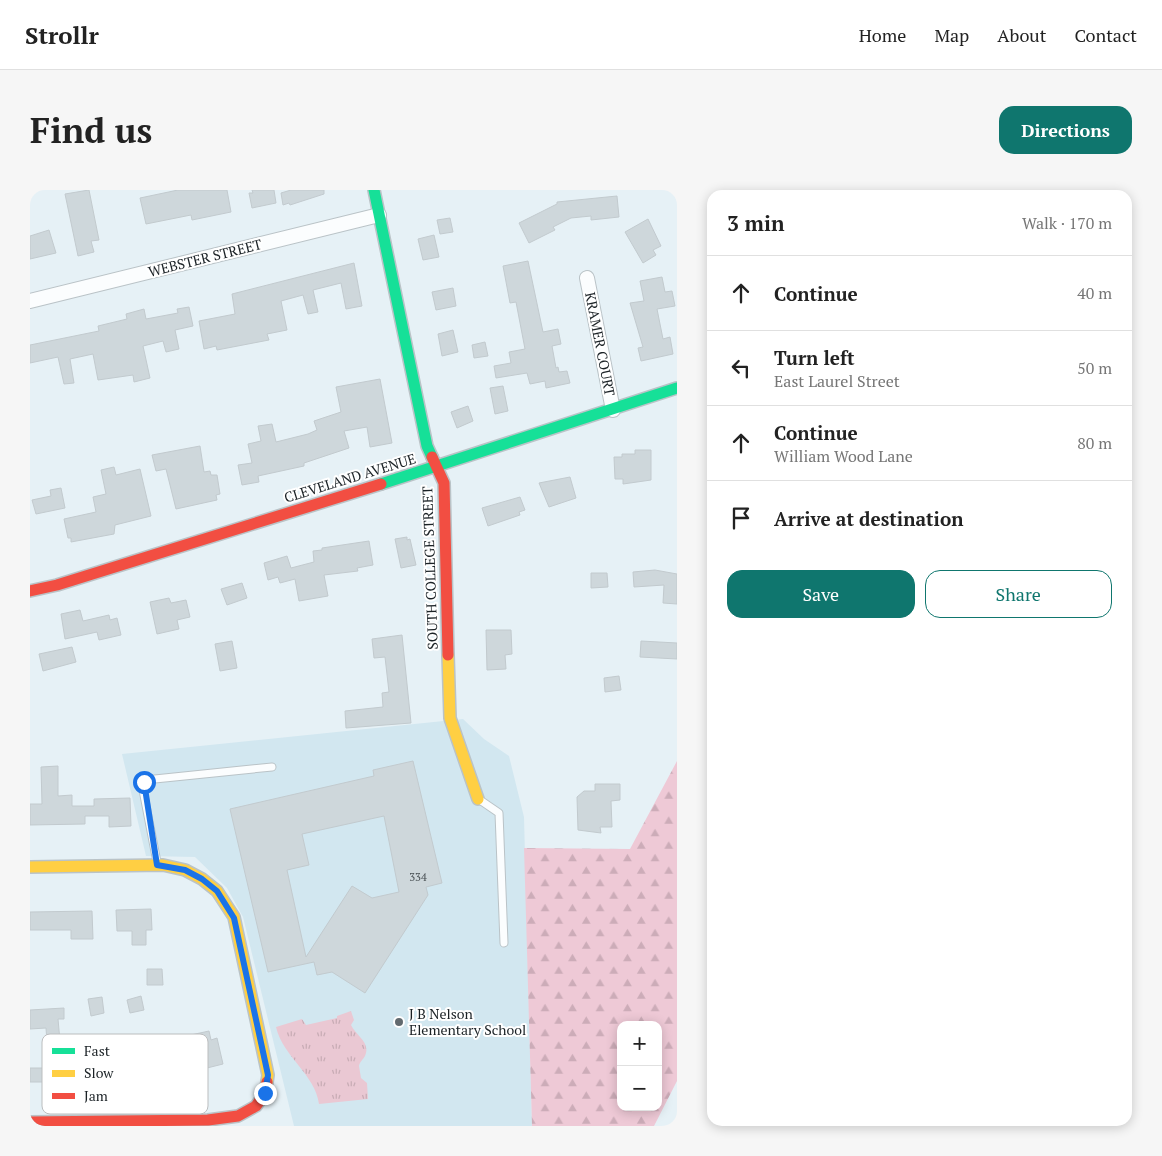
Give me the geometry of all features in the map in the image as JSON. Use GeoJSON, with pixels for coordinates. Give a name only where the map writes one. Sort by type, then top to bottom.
{"type":"FeatureCollection","features":[{"type":"Feature","properties":{"kind":"street","name":"SOUTH COLLEGE STREET"},"geometry":{"type":"LineString","coordinates":[[374,190],[427,446],[444,483],[450,718],[478,799]]}},
{"type":"Feature","properties":{"kind":"street","name":"WEBSTER STREET"},"geometry":{"type":"LineString","coordinates":[[30,301],[379,214]]}},
{"type":"Feature","properties":{"kind":"street","name":"KRAMER COURT"},"geometry":{"type":"LineString","coordinates":[[587,278],[613,410]]}},
{"type":"Feature","properties":{"kind":"street","name":"CLEVELAND AVENUE"},"geometry":{"type":"LineString","coordinates":[[30,591],[57,585],[435,467],[677,388]]}},
{"type":"Feature","properties":{"kind":"street"},"geometry":{"type":"LineString","coordinates":[[30,867],[157,865],[185,870],[202,879],[217,891],[234,918],[268,1075],[265,1093],[256,1106],[238,1116],[208,1120],[30,1122]]}},
{"type":"Feature","properties":{"kind":"lane"},"geometry":{"type":"LineString","coordinates":[[157,865],[142,785],[145,780],[272,767]]}},
{"type":"Feature","properties":{"kind":"lane"},"geometry":{"type":"LineString","coordinates":[[478,799],[500,813],[504,943]]}},
{"type":"Feature","properties":{"kind":"shaded area","name":"J B Nelson Elementary School"},"geometry":{"type":"Polygon","coordinates":[[[463,719],[484,739],[509,756],[524,817],[532,1126],[294,1126],[243,917],[227,888],[195,857],[146,856],[122,754],[463,719]]]}},
{"type":"Feature","properties":{"kind":"green space"},"geometry":{"type":"Polygon","coordinates":[[[677,761],[677,1081],[662,1110],[662,1021],[617,1021],[617,1111],[662,1111],[654,1126],[532,1126],[524,848],[630,849],[677,761]]]}},
{"type":"Feature","properties":{"kind":"green space"},"geometry":{"type":"Polygon","coordinates":[[[351,1011],[354,1020],[351,1025],[366,1047],[365,1056],[359,1066],[361,1078],[367,1083],[368,1099],[319,1104],[312,1084],[285,1047],[276,1027],[302,1019],[306,1025],[337,1018],[337,1016],[351,1011]]]}},
{"type":"Feature","properties":{"kind":"building"},"geometry":{"type":"Polygon","coordinates":[[[89,190],[99,240],[91,241],[94,252],[78,256],[65,194],[89,190]]]}},
{"type":"Feature","properties":{"kind":"building"},"geometry":{"type":"Polygon","coordinates":[[[178,190],[227,190],[231,212],[192,220],[191,215],[146,224],[140,198],[178,190]]]}},
{"type":"Feature","properties":{"kind":"building"},"geometry":{"type":"Polygon","coordinates":[[[252,190],[274,190],[276,203],[252,208],[249,193],[253,193],[252,190]]]}},
{"type":"Feature","properties":{"kind":"building"},"geometry":{"type":"Polygon","coordinates":[[[291,190],[324,190],[324,194],[290,205],[289,203],[283,205],[281,193],[291,190]]]}},
{"type":"Feature","properties":{"kind":"building"},"geometry":{"type":"Polygon","coordinates":[[[617,196],[619,217],[591,220],[591,216],[571,218],[553,227],[555,230],[529,243],[519,223],[557,204],[557,202],[617,196]]]}},
{"type":"Feature","properties":{"kind":"building"},"geometry":{"type":"Polygon","coordinates":[[[450,218],[453,232],[440,234],[437,220],[450,218]]]}},
{"type":"Feature","properties":{"kind":"building"},"geometry":{"type":"Polygon","coordinates":[[[648,219],[661,246],[653,250],[656,255],[643,263],[625,232],[648,219]]]}},
{"type":"Feature","properties":{"kind":"building"},"geometry":{"type":"Polygon","coordinates":[[[49,230],[56,253],[30,259],[30,236],[49,230]]]}},
{"type":"Feature","properties":{"kind":"building"},"geometry":{"type":"Polygon","coordinates":[[[434,235],[439,257],[423,260],[418,239],[434,235]]]}},
{"type":"Feature","properties":{"kind":"building"},"geometry":{"type":"Polygon","coordinates":[[[528,261],[543,332],[558,329],[561,344],[552,346],[556,368],[558,367],[559,372],[567,371],[570,383],[546,388],[545,381],[530,384],[527,373],[496,378],[494,366],[511,363],[509,352],[525,349],[516,302],[510,303],[503,266],[528,261]]]}},
{"type":"Feature","properties":{"kind":"building"},"geometry":{"type":"Polygon","coordinates":[[[354,263],[362,306],[346,309],[341,283],[313,290],[318,312],[308,314],[303,295],[281,301],[287,330],[267,334],[269,340],[217,350],[216,346],[204,349],[199,321],[235,314],[232,294],[354,263]]]}},
{"type":"Feature","properties":{"kind":"building"},"geometry":{"type":"Polygon","coordinates":[[[662,277],[665,292],[672,291],[675,306],[657,309],[663,339],[670,337],[673,354],[641,361],[638,348],[643,347],[630,303],[644,301],[640,281],[662,277]]]}},
{"type":"Feature","properties":{"kind":"building"},"geometry":{"type":"Polygon","coordinates":[[[453,288],[456,306],[436,310],[432,292],[453,288]]]}},
{"type":"Feature","properties":{"kind":"building"},"geometry":{"type":"Polygon","coordinates":[[[189,307],[193,326],[175,330],[179,349],[166,352],[163,341],[143,346],[150,378],[134,382],[133,375],[98,380],[93,354],[70,359],[74,383],[64,384],[58,357],[30,363],[30,345],[99,331],[98,326],[127,319],[126,314],[144,309],[146,319],[178,313],[177,309],[189,307]]]}},
{"type":"Feature","properties":{"kind":"building"},"geometry":{"type":"Polygon","coordinates":[[[453,330],[458,352],[442,356],[438,334],[453,330]]]}},
{"type":"Feature","properties":{"kind":"building"},"geometry":{"type":"Polygon","coordinates":[[[485,342],[488,356],[474,358],[472,345],[485,342]]]}},
{"type":"Feature","properties":{"kind":"building"},"geometry":{"type":"Polygon","coordinates":[[[380,379],[392,443],[370,447],[367,427],[344,431],[349,448],[304,463],[304,466],[258,476],[259,482],[242,485],[238,465],[252,463],[248,444],[261,441],[258,426],[272,424],[276,442],[308,434],[317,430],[314,421],[341,412],[336,387],[380,379]]]}},
{"type":"Feature","properties":{"kind":"building"},"geometry":{"type":"Polygon","coordinates":[[[503,386],[508,411],[495,414],[490,388],[503,386]]]}},
{"type":"Feature","properties":{"kind":"building"},"geometry":{"type":"Polygon","coordinates":[[[468,406],[473,421],[457,428],[451,412],[468,406]]]}},
{"type":"Feature","properties":{"kind":"building"},"geometry":{"type":"Polygon","coordinates":[[[200,446],[204,472],[210,471],[211,475],[217,475],[220,494],[216,495],[217,500],[176,509],[166,469],[156,471],[152,455],[200,446]]]}},
{"type":"Feature","properties":{"kind":"building"},"geometry":{"type":"Polygon","coordinates":[[[635,450],[651,450],[651,480],[623,484],[623,479],[615,479],[614,457],[622,457],[622,454],[635,454],[635,450]]]}},
{"type":"Feature","properties":{"kind":"building"},"geometry":{"type":"Polygon","coordinates":[[[114,467],[116,475],[140,469],[151,516],[115,525],[114,534],[71,542],[71,538],[68,538],[64,519],[96,512],[93,497],[106,494],[101,470],[114,467]]]}},
{"type":"Feature","properties":{"kind":"building"},"geometry":{"type":"Polygon","coordinates":[[[570,477],[576,498],[549,507],[539,483],[570,477]]]}},
{"type":"Feature","properties":{"kind":"building"},"geometry":{"type":"Polygon","coordinates":[[[61,488],[65,508],[36,514],[32,500],[51,496],[50,490],[61,488]]]}},
{"type":"Feature","properties":{"kind":"building"},"geometry":{"type":"Polygon","coordinates":[[[520,497],[525,510],[519,512],[520,515],[488,526],[482,508],[520,497]]]}},
{"type":"Feature","properties":{"kind":"building"},"geometry":{"type":"Polygon","coordinates":[[[407,537],[407,540],[410,539],[416,565],[401,568],[395,539],[407,537]]]}},
{"type":"Feature","properties":{"kind":"building"},"geometry":{"type":"Polygon","coordinates":[[[369,541],[373,565],[357,568],[358,571],[324,575],[328,596],[299,601],[295,579],[280,583],[278,577],[268,580],[264,563],[287,556],[291,568],[314,562],[313,551],[369,541]]]}},
{"type":"Feature","properties":{"kind":"building"},"geometry":{"type":"Polygon","coordinates":[[[655,570],[677,574],[677,604],[663,603],[664,585],[634,587],[633,572],[655,570]]]}},
{"type":"Feature","properties":{"kind":"building"},"geometry":{"type":"Polygon","coordinates":[[[591,573],[607,573],[608,587],[591,588],[591,573]]]}},
{"type":"Feature","properties":{"kind":"building"},"geometry":{"type":"Polygon","coordinates":[[[242,583],[247,598],[227,605],[221,589],[242,583]]]}},
{"type":"Feature","properties":{"kind":"building"},"geometry":{"type":"Polygon","coordinates":[[[169,598],[171,603],[186,600],[190,617],[177,620],[179,629],[157,634],[150,602],[169,598]]]}},
{"type":"Feature","properties":{"kind":"building"},"geometry":{"type":"Polygon","coordinates":[[[80,610],[83,621],[109,615],[110,620],[117,618],[121,635],[99,640],[97,632],[65,639],[61,614],[80,610]]]}},
{"type":"Feature","properties":{"kind":"building"},"geometry":{"type":"Polygon","coordinates":[[[486,630],[511,630],[512,654],[505,655],[506,669],[487,670],[486,630]]]}},
{"type":"Feature","properties":{"kind":"building"},"geometry":{"type":"Polygon","coordinates":[[[402,635],[411,723],[346,728],[345,711],[383,707],[382,693],[389,692],[385,657],[374,658],[372,639],[402,635]]]}},
{"type":"Feature","properties":{"kind":"building"},"geometry":{"type":"Polygon","coordinates":[[[232,641],[237,668],[220,671],[215,644],[232,641]]]}},
{"type":"Feature","properties":{"kind":"building"},"geometry":{"type":"Polygon","coordinates":[[[641,641],[677,643],[677,659],[640,657],[641,641]]]}},
{"type":"Feature","properties":{"kind":"building"},"geometry":{"type":"Polygon","coordinates":[[[72,647],[76,662],[43,671],[39,654],[72,647]]]}},
{"type":"Feature","properties":{"kind":"building"},"geometry":{"type":"Polygon","coordinates":[[[619,676],[621,690],[605,692],[604,678],[619,676]]]}},
{"type":"Feature","properties":{"kind":"building"},"geometry":{"type":"Polygon","coordinates":[[[413,761],[442,883],[426,887],[428,895],[365,993],[332,972],[317,975],[314,962],[268,972],[230,809],[374,776],[373,770],[413,761]],[[384,816],[302,834],[309,865],[287,870],[306,957],[352,886],[372,898],[399,892],[384,816]]]}},
{"type":"Feature","properties":{"kind":"building"},"geometry":{"type":"Polygon","coordinates":[[[58,766],[58,796],[72,795],[72,806],[94,806],[94,799],[130,798],[131,826],[109,827],[109,816],[85,816],[85,824],[30,825],[30,804],[42,804],[41,767],[58,766]]]}},
{"type":"Feature","properties":{"kind":"building"},"geometry":{"type":"Polygon","coordinates":[[[595,784],[620,784],[620,800],[611,801],[612,827],[600,827],[601,833],[578,830],[577,797],[584,791],[595,791],[595,784]]]}},
{"type":"Feature","properties":{"kind":"building"},"geometry":{"type":"Polygon","coordinates":[[[151,909],[152,930],[146,930],[146,945],[132,945],[132,931],[117,931],[116,910],[151,909]]]}},
{"type":"Feature","properties":{"kind":"building"},"geometry":{"type":"Polygon","coordinates":[[[92,911],[93,939],[71,939],[71,930],[30,930],[30,912],[92,911]]]}},
{"type":"Feature","properties":{"kind":"building"},"geometry":{"type":"Polygon","coordinates":[[[147,969],[162,969],[163,985],[147,985],[147,969]]]}},
{"type":"Feature","properties":{"kind":"building"},"geometry":{"type":"Polygon","coordinates":[[[141,996],[144,1010],[130,1013],[127,1000],[141,996]]]}},
{"type":"Feature","properties":{"kind":"building"},"geometry":{"type":"Polygon","coordinates":[[[102,997],[104,1013],[91,1016],[88,999],[102,997]]]}},
{"type":"Feature","properties":{"kind":"building"},"geometry":{"type":"Polygon","coordinates":[[[64,1008],[64,1019],[58,1019],[59,1034],[46,1034],[46,1028],[30,1029],[30,1010],[64,1008]]]}},
{"type":"Feature","properties":{"kind":"building"},"geometry":{"type":"Polygon","coordinates":[[[209,1031],[211,1040],[217,1038],[223,1064],[208,1068],[208,1034],[195,1034],[209,1031]]]}},
{"type":"Feature","properties":{"kind":"building"},"geometry":{"type":"Polygon","coordinates":[[[30,1068],[42,1068],[42,1082],[30,1082],[30,1068]]]}},
{"type":"Feature","properties":{"kind":"traffic: fast"},"geometry":{"type":"LineString","coordinates":[[374,190],[427,446],[432,457]]}},
{"type":"Feature","properties":{"kind":"traffic: fast"},"geometry":{"type":"LineString","coordinates":[[381,484],[677,388]]}},
{"type":"Feature","properties":{"kind":"traffic: slow"},"geometry":{"type":"LineString","coordinates":[[448,655],[450,718],[478,799]]}},
{"type":"Feature","properties":{"kind":"traffic: slow"},"geometry":{"type":"LineString","coordinates":[[30,867],[163,865],[185,870],[202,879],[217,891],[234,917],[268,1075],[267,1082]]}},
{"type":"Feature","properties":{"kind":"traffic: jam"},"geometry":{"type":"LineString","coordinates":[[432,457],[444,483],[448,655]]}},
{"type":"Feature","properties":{"kind":"traffic: jam"},"geometry":{"type":"LineString","coordinates":[[30,591],[57,585],[381,484]]}},
{"type":"Feature","properties":{"kind":"traffic: jam"},"geometry":{"type":"LineString","coordinates":[[30,1122],[208,1120],[238,1116],[256,1106],[265,1093],[267,1082]]}},
{"type":"Feature","properties":{"kind":"place","name":"J B Nelson Elementary School"},"geometry":{"type":"Point","coordinates":[399,1022]}},
{"type":"Feature","properties":{"kind":"route"},"geometry":{"type":"LineString","coordinates":[[144,782],[142,785],[157,865],[185,870],[202,879],[217,891],[227,904],[234,918],[268,1075],[265,1093]]}}]}
